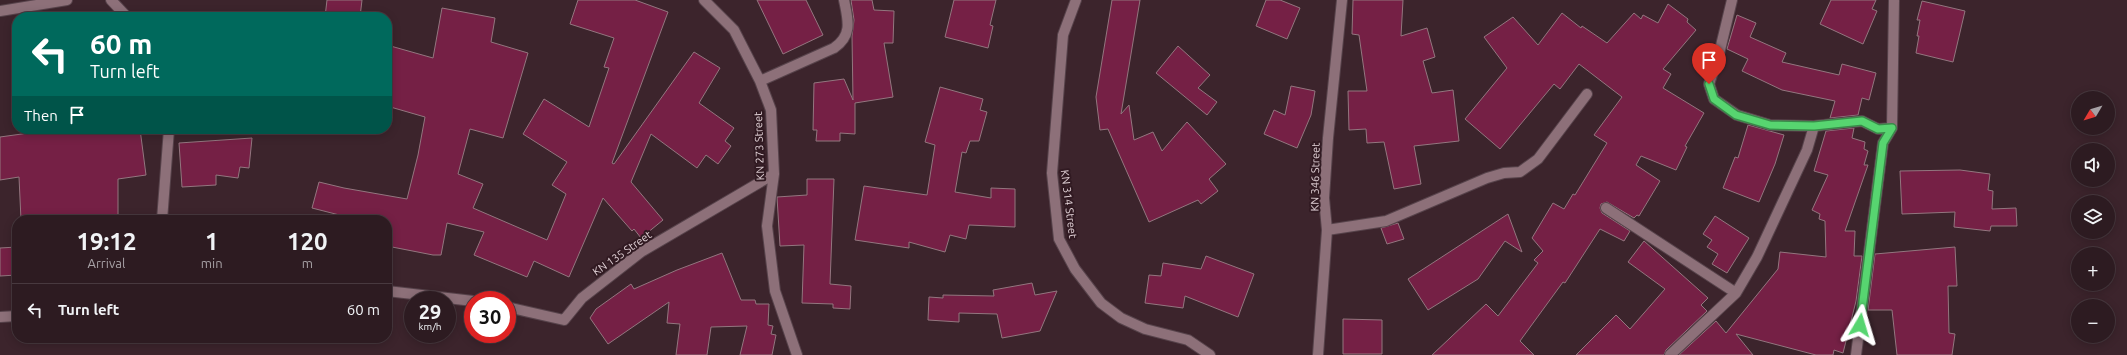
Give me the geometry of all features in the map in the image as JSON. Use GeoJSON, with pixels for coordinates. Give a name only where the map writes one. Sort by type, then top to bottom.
{"type":"FeatureCollection","features":[{"type":"Feature","properties":{"kind":"street"},"geometry":{"type":"LineString","coordinates":[[0,11],[67,0]]}},
{"type":"Feature","properties":{"kind":"street"},"geometry":{"type":"LineString","coordinates":[[111,0],[122,12]]}},
{"type":"Feature","properties":{"kind":"street","name":"KN 273 Street"},"geometry":{"type":"LineString","coordinates":[[704,0],[734,30],[760,81],[771,110],[774,174],[767,226],[776,291],[797,355]]}},
{"type":"Feature","properties":{"kind":"street"},"geometry":{"type":"LineString","coordinates":[[760,81],[834,48],[843,42],[847,35],[848,28],[844,0]]}},
{"type":"Feature","properties":{"kind":"street","name":"KN 314 Street"},"geometry":{"type":"LineString","coordinates":[[1076,0],[1063,35],[1052,173],[1059,239],[1074,269],[1101,303],[1121,318],[1145,329],[1188,340],[1210,355]]}},
{"type":"Feature","properties":{"kind":"street","name":"KN 346 Street"},"geometry":{"type":"LineString","coordinates":[[1318,355],[1327,230],[1324,198],[1328,138],[1342,0]]}},
{"type":"Feature","properties":{"kind":"street"},"geometry":{"type":"LineString","coordinates":[[1732,0],[1719,54],[1709,84],[1714,99],[1736,115],[1770,125],[1814,126],[1862,121],[1878,129],[1892,128]]}},
{"type":"Feature","properties":{"kind":"street"},"geometry":{"type":"LineString","coordinates":[[1856,355],[1883,143],[1892,128],[1894,0]]}},
{"type":"Feature","properties":{"kind":"street"},"geometry":{"type":"LineString","coordinates":[[1327,230],[1386,221],[1487,178],[1504,173],[1520,172],[1538,159],[1587,94]]}},
{"type":"Feature","properties":{"kind":"street"},"geometry":{"type":"LineString","coordinates":[[1670,355],[1736,293],[1757,257],[1807,150],[1814,126]]}},
{"type":"Feature","properties":{"kind":"street"},"geometry":{"type":"LineString","coordinates":[[162,215],[169,134]]}},
{"type":"Feature","properties":{"kind":"street","name":"KN 135 Street"},"geometry":{"type":"LineString","coordinates":[[516,309],[564,320],[582,298],[641,252],[774,174]]}},
{"type":"Feature","properties":{"kind":"street"},"geometry":{"type":"LineString","coordinates":[[1606,208],[1736,293]]}},
{"type":"Feature","properties":{"kind":"street"},"geometry":{"type":"LineString","coordinates":[[392,292],[464,300]]}},
{"type":"Feature","properties":{"kind":"street"},"geometry":{"type":"LineString","coordinates":[[0,317],[12,316]]}},
{"type":"Feature","properties":{"kind":"building"},"geometry":{"type":"Polygon","coordinates":[[[327,0],[362,0],[361,12],[326,12],[327,0]]]}},
{"type":"Feature","properties":{"kind":"building"},"geometry":{"type":"Polygon","coordinates":[[[578,0],[635,0],[668,12],[612,163],[614,164],[694,52],[720,68],[699,103],[734,128],[725,141],[731,146],[718,164],[706,155],[697,168],[651,134],[631,182],[663,220],[641,238],[634,229],[632,231],[603,198],[569,277],[534,261],[527,277],[474,255],[484,232],[447,223],[441,255],[433,255],[392,247],[392,215],[339,215],[312,208],[319,182],[407,199],[418,155],[425,117],[392,107],[392,46],[433,58],[442,8],[495,18],[491,42],[528,53],[503,138],[470,129],[458,174],[483,184],[473,208],[547,240],[566,194],[552,185],[567,162],[523,134],[544,99],[589,127],[609,68],[604,67],[614,38],[570,24],[578,0]]]}},
{"type":"Feature","properties":{"kind":"building"},"geometry":{"type":"Polygon","coordinates":[[[757,0],[806,0],[823,35],[783,54],[757,0]]]}},
{"type":"Feature","properties":{"kind":"building"},"geometry":{"type":"Polygon","coordinates":[[[851,0],[872,0],[874,10],[894,11],[893,43],[884,43],[893,97],[855,103],[855,134],[840,133],[840,141],[816,141],[817,130],[813,130],[814,83],[844,79],[853,100],[852,36],[854,20],[851,0]]]}},
{"type":"Feature","properties":{"kind":"building"},"geometry":{"type":"Polygon","coordinates":[[[954,0],[996,0],[990,25],[993,26],[988,48],[945,37],[954,0]]]}},
{"type":"Feature","properties":{"kind":"building"},"geometry":{"type":"Polygon","coordinates":[[[1112,0],[1140,0],[1121,114],[1129,105],[1134,140],[1153,132],[1162,151],[1187,122],[1226,164],[1209,179],[1218,191],[1201,204],[1198,200],[1149,222],[1108,129],[1100,130],[1096,97],[1112,0]]]}},
{"type":"Feature","properties":{"kind":"building"},"geometry":{"type":"Polygon","coordinates":[[[1266,0],[1280,0],[1300,8],[1287,39],[1256,26],[1266,0]]]}},
{"type":"Feature","properties":{"kind":"building"},"geometry":{"type":"Polygon","coordinates":[[[1353,0],[1403,0],[1401,36],[1427,28],[1435,57],[1423,61],[1432,93],[1453,90],[1459,141],[1414,146],[1421,184],[1394,189],[1384,142],[1367,143],[1366,129],[1349,130],[1348,91],[1367,91],[1359,35],[1352,34],[1353,0]]]}},
{"type":"Feature","properties":{"kind":"building"},"geometry":{"type":"Polygon","coordinates":[[[1831,0],[1876,0],[1872,9],[1877,11],[1863,44],[1820,24],[1831,0]]]}},
{"type":"Feature","properties":{"kind":"building"},"geometry":{"type":"Polygon","coordinates":[[[1922,1],[1965,11],[1953,62],[1916,53],[1920,20],[1917,20],[1922,1]]]}},
{"type":"Feature","properties":{"kind":"building"},"geometry":{"type":"Polygon","coordinates":[[[1668,4],[1688,19],[1687,22],[1696,30],[1663,69],[1671,74],[1663,88],[1704,113],[1685,146],[1687,147],[1676,170],[1641,156],[1636,165],[1660,181],[1639,216],[1637,215],[1634,218],[1607,202],[1601,204],[1600,208],[1602,213],[1630,231],[1624,241],[1600,229],[1565,283],[1563,282],[1520,341],[1534,355],[1432,355],[1486,304],[1498,316],[1538,263],[1534,260],[1543,251],[1532,238],[1553,203],[1564,209],[1573,194],[1575,195],[1607,143],[1594,135],[1622,97],[1579,64],[1560,89],[1554,84],[1500,149],[1465,119],[1507,68],[1484,37],[1513,17],[1538,45],[1562,13],[1581,28],[1582,26],[1607,43],[1634,13],[1641,19],[1643,15],[1658,23],[1668,4]]]}},
{"type":"Feature","properties":{"kind":"building"},"geometry":{"type":"Polygon","coordinates":[[[1737,15],[1756,23],[1750,37],[1786,53],[1782,62],[1839,75],[1842,64],[1876,73],[1869,100],[1862,98],[1858,115],[1830,118],[1835,101],[1782,90],[1742,71],[1748,59],[1727,49],[1737,15]]]}},
{"type":"Feature","properties":{"kind":"building"},"geometry":{"type":"Polygon","coordinates":[[[1178,46],[1210,75],[1198,88],[1217,102],[1207,115],[1156,73],[1178,46]]]}},
{"type":"Feature","properties":{"kind":"building"},"geometry":{"type":"Polygon","coordinates":[[[1291,86],[1315,91],[1311,115],[1297,148],[1264,134],[1274,110],[1285,115],[1291,86]]]}},
{"type":"Feature","properties":{"kind":"building"},"geometry":{"type":"Polygon","coordinates":[[[940,87],[983,99],[980,110],[987,112],[979,141],[970,141],[966,153],[962,152],[955,192],[991,198],[991,188],[1015,189],[1015,227],[969,225],[966,239],[950,235],[945,252],[909,242],[909,248],[855,240],[864,186],[927,195],[935,145],[925,142],[940,87]]]}},
{"type":"Feature","properties":{"kind":"building"},"geometry":{"type":"Polygon","coordinates":[[[1748,125],[1784,135],[1775,164],[1759,202],[1723,188],[1735,157],[1738,158],[1748,125]]]}},
{"type":"Feature","properties":{"kind":"building"},"geometry":{"type":"Polygon","coordinates":[[[1854,128],[1852,138],[1865,142],[1864,149],[1868,151],[1864,165],[1868,165],[1845,231],[1855,231],[1854,256],[1862,256],[1856,301],[1843,353],[1834,350],[1833,355],[1816,355],[1736,334],[1753,355],[1679,355],[1716,321],[1726,333],[1778,269],[1780,252],[1826,257],[1825,221],[1819,219],[1820,214],[1812,210],[1828,175],[1814,171],[1826,131],[1854,128]]]}},
{"type":"Feature","properties":{"kind":"building"},"geometry":{"type":"Polygon","coordinates":[[[22,134],[141,134],[146,175],[118,179],[118,215],[21,215],[19,177],[0,180],[0,137],[22,134]]]}},
{"type":"Feature","properties":{"kind":"building"},"geometry":{"type":"Polygon","coordinates":[[[252,138],[249,168],[240,167],[238,178],[216,175],[216,185],[182,187],[179,143],[252,138]]]}},
{"type":"Feature","properties":{"kind":"building"},"geometry":{"type":"Polygon","coordinates":[[[1960,170],[1990,174],[1988,190],[1993,191],[1992,209],[2016,208],[2017,226],[1991,226],[1990,231],[1954,227],[1955,212],[1902,214],[1900,171],[1960,170]]]}},
{"type":"Feature","properties":{"kind":"building"},"geometry":{"type":"Polygon","coordinates":[[[807,179],[834,179],[830,284],[851,286],[850,309],[833,308],[833,304],[802,303],[804,245],[780,246],[777,197],[807,195],[807,179]]]}},
{"type":"Feature","properties":{"kind":"building"},"geometry":{"type":"Polygon","coordinates":[[[1508,214],[1522,252],[1505,241],[1478,279],[1428,310],[1408,279],[1508,214]]]}},
{"type":"Feature","properties":{"kind":"building"},"geometry":{"type":"Polygon","coordinates":[[[1715,216],[1749,238],[1727,273],[1712,264],[1718,254],[1707,247],[1712,240],[1703,234],[1715,216]]]}},
{"type":"Feature","properties":{"kind":"building"},"geometry":{"type":"Polygon","coordinates":[[[1398,223],[1404,239],[1387,244],[1381,228],[1398,223]]]}},
{"type":"Feature","properties":{"kind":"building"},"geometry":{"type":"Polygon","coordinates":[[[1644,241],[1708,298],[1701,305],[1707,311],[1666,350],[1664,355],[1576,355],[1616,315],[1630,329],[1665,289],[1628,262],[1644,241]]]}},
{"type":"Feature","properties":{"kind":"building"},"geometry":{"type":"Polygon","coordinates":[[[12,247],[12,275],[0,276],[0,248],[12,247]]]}},
{"type":"Feature","properties":{"kind":"building"},"geometry":{"type":"Polygon","coordinates":[[[1955,247],[1957,286],[1948,286],[1949,333],[1955,334],[1952,355],[1897,355],[1892,310],[1868,310],[1875,254],[1955,247]]]}},
{"type":"Feature","properties":{"kind":"building"},"geometry":{"type":"Polygon","coordinates":[[[722,253],[741,300],[755,300],[756,304],[769,304],[768,325],[773,326],[771,334],[776,335],[772,355],[740,355],[747,326],[711,327],[707,355],[676,355],[680,324],[667,323],[669,302],[608,344],[590,318],[596,309],[631,284],[634,289],[677,270],[722,253]]]}},
{"type":"Feature","properties":{"kind":"building"},"geometry":{"type":"Polygon","coordinates":[[[1206,256],[1254,274],[1238,317],[1185,296],[1183,308],[1145,303],[1149,275],[1161,276],[1163,263],[1201,269],[1206,256]]]}},
{"type":"Feature","properties":{"kind":"building"},"geometry":{"type":"Polygon","coordinates":[[[1032,283],[1035,295],[1057,291],[1040,331],[1002,338],[997,314],[959,313],[959,322],[928,320],[929,297],[943,298],[943,295],[994,296],[993,290],[1032,283]]]}},
{"type":"Feature","properties":{"kind":"building"},"geometry":{"type":"Polygon","coordinates":[[[1343,319],[1382,320],[1382,354],[1343,354],[1343,319]]]}},
{"type":"Feature","properties":{"kind":"route"},"geometry":{"type":"LineString","coordinates":[[1709,84],[1714,99],[1736,115],[1770,125],[1814,126],[1862,121],[1878,129],[1892,128],[1883,143],[1860,325]]}}]}
